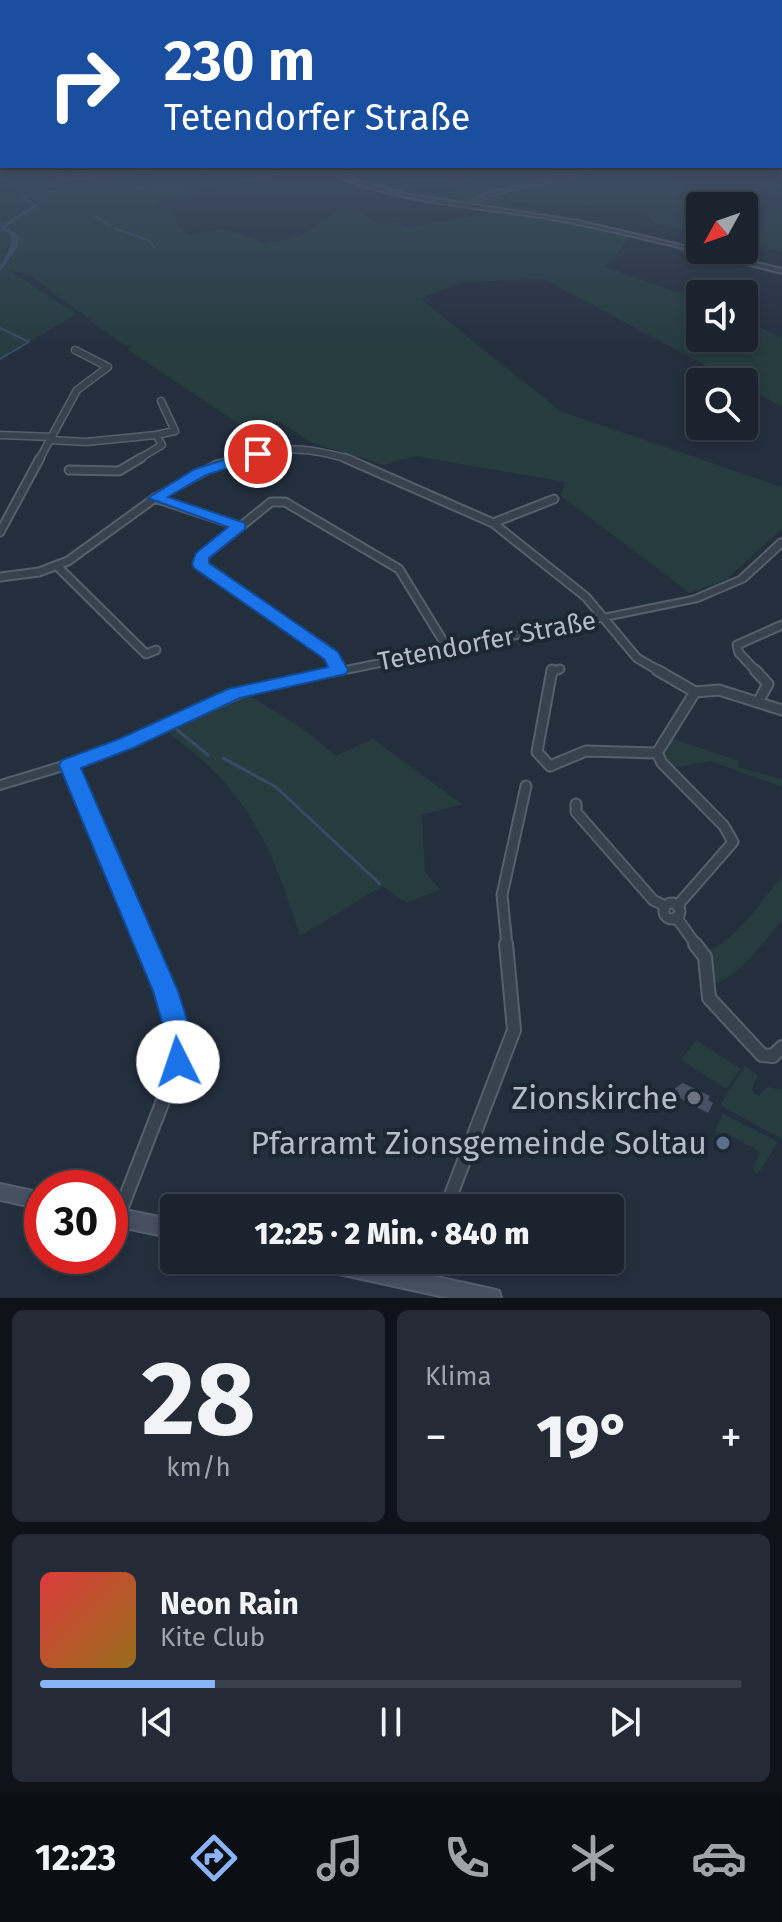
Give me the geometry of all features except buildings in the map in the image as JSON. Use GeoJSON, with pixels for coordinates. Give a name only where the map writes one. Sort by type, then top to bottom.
{"type":"FeatureCollection","features":[{"type":"Feature","properties":{"kind":"main road"},"geometry":{"type":"LineString","coordinates":[[0,1192],[24,1197]]}},
{"type":"Feature","properties":{"kind":"main road"},"geometry":{"type":"LineString","coordinates":[[128,1219],[160,1226]]}},
{"type":"Feature","properties":{"kind":"main road"},"geometry":{"type":"LineString","coordinates":[[381,1274],[492,1298]]}},
{"type":"Feature","properties":{"kind":"street"},"geometry":{"type":"LineString","coordinates":[[600,228],[782,271]]}},
{"type":"Feature","properties":{"kind":"street"},"geometry":{"type":"LineString","coordinates":[[0,532],[77,390],[108,367],[75,350]]}},
{"type":"Feature","properties":{"kind":"street"},"geometry":{"type":"LineString","coordinates":[[0,435],[86,442],[175,431],[161,401]]}},
{"type":"Feature","properties":{"kind":"street"},"geometry":{"type":"LineString","coordinates":[[69,470],[119,471],[162,445],[156,435]]}},
{"type":"Feature","properties":{"kind":"street"},"geometry":{"type":"LineString","coordinates":[[0,577],[57,566],[84,552],[155,498],[200,472],[240,458],[295,447],[328,452],[362,463],[493,523],[586,597],[632,654],[695,692],[719,690],[782,710]]}},
{"type":"Feature","properties":{"kind":"street"},"geometry":{"type":"LineString","coordinates":[[155,498],[239,526]]}},
{"type":"Feature","properties":{"kind":"street"},"geometry":{"type":"LineString","coordinates":[[493,523],[554,499]]}},
{"type":"Feature","properties":{"kind":"street"},"geometry":{"type":"LineString","coordinates":[[339,670],[332,656],[200,564],[201,557],[275,501],[285,502],[399,569],[448,649]]}},
{"type":"Feature","properties":{"kind":"street","name":"Tetendorfer Straße"},"geometry":{"type":"LineString","coordinates":[[0,785],[126,744],[235,694],[339,670],[681,603],[721,590],[752,571],[782,542]]}},
{"type":"Feature","properties":{"kind":"street"},"geometry":{"type":"LineString","coordinates":[[57,566],[146,654],[156,650]]}},
{"type":"Feature","properties":{"kind":"street"},"geometry":{"type":"LineString","coordinates":[[758,702],[768,684],[739,653],[737,645],[782,625]]}},
{"type":"Feature","properties":{"kind":"street"},"geometry":{"type":"LineString","coordinates":[[560,669],[552,670],[537,752],[550,766],[586,751],[657,753]]}},
{"type":"Feature","properties":{"kind":"street"},"geometry":{"type":"LineString","coordinates":[[657,753],[695,692]]}},
{"type":"Feature","properties":{"kind":"street"},"geometry":{"type":"LineString","coordinates":[[576,804],[576,812],[653,900],[665,906],[666,915],[677,912],[733,842],[724,826],[662,763],[657,753]]}},
{"type":"Feature","properties":{"kind":"street"},"geometry":{"type":"LineString","coordinates":[[69,765],[166,991],[179,1035],[178,1062],[168,1094],[128,1184]]}},
{"type":"Feature","properties":{"kind":"street"},"geometry":{"type":"LineString","coordinates":[[451,1194],[514,1030],[502,895],[526,786]]}},
{"type":"Feature","properties":{"kind":"street"},"geometry":{"type":"LineString","coordinates":[[677,912],[705,957],[706,990],[716,1005],[762,1055],[773,1056],[782,1047]]}},
{"type":"Feature","properties":{"kind":"street"},"geometry":{"type":"LineString","coordinates":[[427,1284],[429,1274]]}},
{"type":"Feature","properties":{"kind":"green space"},"geometry":{"type":"Polygon","coordinates":[[[6,228],[180,228],[190,235],[228,231],[264,244],[300,235],[314,228],[581,228],[630,237],[606,267],[686,295],[686,352],[758,352],[758,327],[782,338],[782,407],[758,394],[758,368],[710,368],[544,279],[461,282],[421,299],[560,411],[782,487],[782,529],[727,579],[690,593],[561,496],[565,482],[415,456],[384,465],[313,443],[278,421],[248,430],[128,350],[132,346],[122,344],[30,275],[9,270],[76,314],[0,360],[0,230],[9,232],[12,239],[2,262],[10,261],[18,246],[6,228]]]}},
{"type":"Feature","properties":{"kind":"green space"},"geometry":{"type":"Polygon","coordinates":[[[758,228],[782,228],[782,252],[758,247],[758,228]]]}},
{"type":"Feature","properties":{"kind":"green space"},"geometry":{"type":"Polygon","coordinates":[[[245,693],[306,731],[336,756],[373,739],[462,804],[422,815],[425,872],[440,889],[407,903],[382,886],[300,936],[279,875],[254,823],[219,777],[167,728],[245,693]]]}},
{"type":"Feature","properties":{"kind":"green space"},"geometry":{"type":"Polygon","coordinates":[[[671,738],[739,761],[738,767],[782,779],[782,787],[711,761],[671,768],[661,755],[671,738]]]}},
{"type":"Feature","properties":{"kind":"green space"},"geometry":{"type":"Polygon","coordinates":[[[782,876],[782,920],[741,967],[709,986],[705,951],[728,939],[782,876]]]}},
{"type":"Feature","properties":{"kind":"green space"},"geometry":{"type":"Polygon","coordinates":[[[696,1040],[741,1069],[726,1089],[681,1060],[696,1040]]]}},
{"type":"Feature","properties":{"kind":"green space"},"geometry":{"type":"Polygon","coordinates":[[[745,1066],[758,1075],[752,1089],[755,1095],[760,1095],[768,1087],[782,1090],[782,1139],[720,1105],[745,1066]]]}},
{"type":"Feature","properties":{"kind":"green space"},"geometry":{"type":"Polygon","coordinates":[[[723,1114],[778,1142],[758,1174],[752,1171],[760,1152],[724,1132],[720,1140],[717,1137],[715,1130],[723,1114]]]}},
{"type":"Feature","properties":{"kind":"water"},"geometry":{"type":"Polygon","coordinates":[[[7,228],[18,235],[18,247],[0,272],[11,239],[9,233],[0,230],[7,228]]]}},
{"type":"Feature","properties":{"kind":"waterway"},"geometry":{"type":"LineString","coordinates":[[114,228],[148,240],[154,247]]}},
{"type":"Feature","properties":{"kind":"waterway"},"geometry":{"type":"LineString","coordinates":[[0,328],[29,342],[0,359]]}},
{"type":"Feature","properties":{"kind":"waterway"},"geometry":{"type":"LineString","coordinates":[[177,730],[208,755]]}},
{"type":"Feature","properties":{"kind":"waterway"},"geometry":{"type":"LineString","coordinates":[[223,758],[276,787],[380,884]]}},
{"type":"Feature","properties":{"kind":"place","name":"Zionskirche"},"geometry":{"type":"Point","coordinates":[694,1098]}},
{"type":"Feature","properties":{"kind":"place","name":"Pfarramt Zionsgemeinde Soltau"},"geometry":{"type":"Point","coordinates":[723,1143]}},
{"type":"Feature","properties":{"kind":"route"},"geometry":{"type":"LineString","coordinates":[[178,1062],[179,1035],[166,991],[69,765],[126,744],[235,694],[271,683],[339,670],[332,656],[200,564],[198,561],[201,557],[239,526],[155,498],[200,472],[258,454]]}}]}
